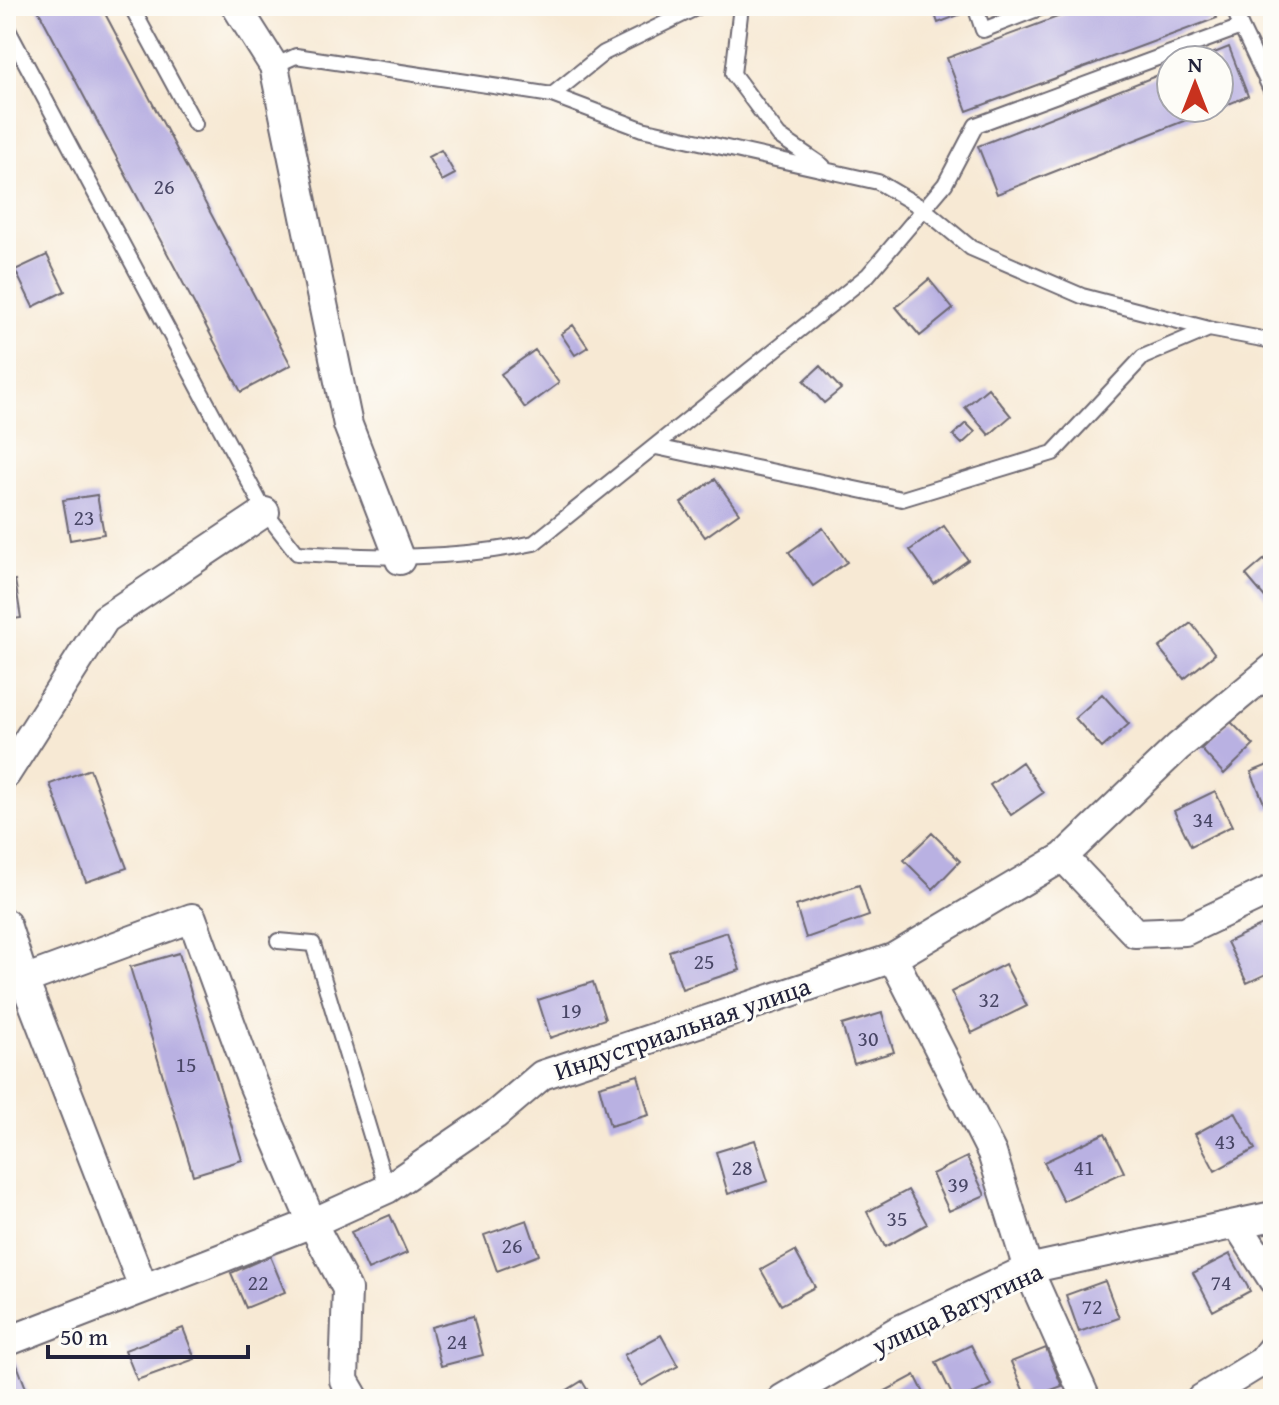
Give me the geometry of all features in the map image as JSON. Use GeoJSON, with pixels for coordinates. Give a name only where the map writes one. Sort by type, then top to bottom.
{"type":"FeatureCollection","features":[{"type":"Feature","properties":{"kind":"street"},"geometry":{"type":"LineString","coordinates":[[236,6],[274,66],[348,425],[400,560]]}},
{"type":"Feature","properties":{"kind":"street"},"geometry":{"type":"LineString","coordinates":[[6,774],[105,619],[265,512]]}},
{"type":"Feature","properties":{"kind":"street","name":"Индустриальная улица"},"geometry":{"type":"LineString","coordinates":[[6,1342],[312,1223],[387,1189],[495,1115],[542,1075],[893,958],[1063,857],[1178,747],[1273,668]]}},
{"type":"Feature","properties":{"kind":"street"},"geometry":{"type":"LineString","coordinates":[[1063,857],[1135,933],[1185,931],[1273,889]]}},
{"type":"Feature","properties":{"kind":"street"},"geometry":{"type":"LineString","coordinates":[[24,980],[192,918],[252,1082],[312,1223],[347,1289],[344,1380],[355,1399]]}},
{"type":"Feature","properties":{"kind":"street"},"geometry":{"type":"LineString","coordinates":[[6,924],[24,980],[143,1287]]}},
{"type":"Feature","properties":{"kind":"street"},"geometry":{"type":"LineString","coordinates":[[893,958],[992,1153],[1028,1269],[1086,1399]]}},
{"type":"Feature","properties":{"kind":"street","name":"улица Ватутина"},"geometry":{"type":"LineString","coordinates":[[782,1399],[897,1331],[1028,1269],[1273,1216]]}},
{"type":"Feature","properties":{"kind":"street"},"geometry":{"type":"LineString","coordinates":[[1237,1224],[1273,1280]]}},
{"type":"Feature","properties":{"kind":"street"},"geometry":{"type":"LineString","coordinates":[[1201,1399],[1261,1362],[1273,1347]]}},
{"type":"Feature","properties":{"kind":"lane"},"geometry":{"type":"LineString","coordinates":[[131,6],[195,124]]}},
{"type":"Feature","properties":{"kind":"lane"},"geometry":{"type":"LineString","coordinates":[[552,95],[604,53],[700,6]]}},
{"type":"Feature","properties":{"kind":"lane"},"geometry":{"type":"LineString","coordinates":[[741,6],[733,74],[779,136],[831,172]]}},
{"type":"Feature","properties":{"kind":"lane"},"geometry":{"type":"LineString","coordinates":[[975,6],[983,30],[1045,6]]}},
{"type":"Feature","properties":{"kind":"lane"},"geometry":{"type":"LineString","coordinates":[[1233,6],[1273,94]]}},
{"type":"Feature","properties":{"kind":"lane"},"geometry":{"type":"LineString","coordinates":[[6,26],[265,512],[297,553],[400,560],[482,554],[534,543],[868,275],[945,184],[976,125],[1241,27]]}},
{"type":"Feature","properties":{"kind":"lane"},"geometry":{"type":"LineString","coordinates":[[274,66],[296,56],[552,95],[642,129],[878,182],[924,209],[971,248],[1082,296],[1209,329],[1273,341]]}},
{"type":"Feature","properties":{"kind":"lane"},"geometry":{"type":"LineString","coordinates":[[656,447],[902,499],[1053,453],[1143,357],[1209,329]]}},
{"type":"Feature","properties":{"kind":"lane"},"geometry":{"type":"LineString","coordinates":[[278,941],[313,944],[387,1189]]}},
{"type":"Feature","properties":{"kind":"building"},"geometry":{"type":"Polygon","coordinates":[[[36,6],[101,6],[291,365],[241,392],[36,6]]]}},
{"type":"Feature","properties":{"kind":"building"},"geometry":{"type":"Polygon","coordinates":[[[932,6],[961,6],[964,13],[938,23],[932,6]]]}},
{"type":"Feature","properties":{"kind":"building"},"geometry":{"type":"Polygon","coordinates":[[[1087,6],[1212,6],[1217,18],[967,111],[947,58],[1087,6]]]}},
{"type":"Feature","properties":{"kind":"building"},"geometry":{"type":"Polygon","coordinates":[[[1235,62],[1248,96],[1235,101],[1235,62]]]}},
{"type":"Feature","properties":{"kind":"building"},"geometry":{"type":"Polygon","coordinates":[[[1155,76],[1155,124],[1176,124],[997,194],[978,146],[1155,76]]]}},
{"type":"Feature","properties":{"kind":"building"},"geometry":{"type":"Polygon","coordinates":[[[441,150],[455,174],[442,181],[428,157],[441,150]]]}},
{"type":"Feature","properties":{"kind":"building"},"geometry":{"type":"Polygon","coordinates":[[[47,255],[65,291],[33,307],[15,270],[47,255]]]}},
{"type":"Feature","properties":{"kind":"building"},"geometry":{"type":"Polygon","coordinates":[[[929,279],[953,309],[920,336],[896,307],[929,279]]]}},
{"type":"Feature","properties":{"kind":"building"},"geometry":{"type":"Polygon","coordinates":[[[573,325],[588,347],[575,355],[561,334],[573,325]]]}},
{"type":"Feature","properties":{"kind":"building"},"geometry":{"type":"Polygon","coordinates":[[[535,350],[559,383],[525,408],[501,374],[535,350]]]}},
{"type":"Feature","properties":{"kind":"building"},"geometry":{"type":"Polygon","coordinates":[[[820,366],[841,389],[824,403],[804,381],[820,366]]]}},
{"type":"Feature","properties":{"kind":"building"},"geometry":{"type":"Polygon","coordinates":[[[988,388],[1011,416],[989,435],[965,407],[988,388]]]}},
{"type":"Feature","properties":{"kind":"building"},"geometry":{"type":"Polygon","coordinates":[[[966,423],[975,432],[962,444],[953,435],[966,423]]]}},
{"type":"Feature","properties":{"kind":"building"},"geometry":{"type":"Polygon","coordinates":[[[715,479],[739,513],[705,537],[681,503],[715,479]]]}},
{"type":"Feature","properties":{"kind":"building"},"geometry":{"type":"Polygon","coordinates":[[[97,495],[104,534],[70,540],[63,500],[97,495]]]}},
{"type":"Feature","properties":{"kind":"building"},"geometry":{"type":"Polygon","coordinates":[[[944,526],[968,560],[934,584],[910,550],[944,526]]]}},
{"type":"Feature","properties":{"kind":"building"},"geometry":{"type":"Polygon","coordinates":[[[823,528],[847,562],[813,586],[789,552],[823,528]]]}},
{"type":"Feature","properties":{"kind":"building"},"geometry":{"type":"Polygon","coordinates":[[[1273,552],[1273,607],[1246,575],[1273,552]]]}},
{"type":"Feature","properties":{"kind":"building"},"geometry":{"type":"Polygon","coordinates":[[[15,580],[21,618],[6,620],[6,582],[15,580]]]}},
{"type":"Feature","properties":{"kind":"building"},"geometry":{"type":"Polygon","coordinates":[[[1191,623],[1215,654],[1184,679],[1159,648],[1191,623]]]}},
{"type":"Feature","properties":{"kind":"building"},"geometry":{"type":"Polygon","coordinates":[[[1102,694],[1129,724],[1102,748],[1075,718],[1102,694]]]}},
{"type":"Feature","properties":{"kind":"building"},"geometry":{"type":"Polygon","coordinates":[[[1230,721],[1254,745],[1224,774],[1201,749],[1230,721]]]}},
{"type":"Feature","properties":{"kind":"building"},"geometry":{"type":"Polygon","coordinates":[[[1022,762],[1043,793],[1011,815],[990,785],[1022,762]]]}},
{"type":"Feature","properties":{"kind":"building"},"geometry":{"type":"Polygon","coordinates":[[[1273,763],[1273,808],[1267,810],[1251,772],[1273,763]]]}},
{"type":"Feature","properties":{"kind":"building"},"geometry":{"type":"Polygon","coordinates":[[[90,769],[127,868],[86,882],[50,784],[90,769]]]}},
{"type":"Feature","properties":{"kind":"building"},"geometry":{"type":"Polygon","coordinates":[[[1215,791],[1232,826],[1191,846],[1174,811],[1215,791]]]}},
{"type":"Feature","properties":{"kind":"building"},"geometry":{"type":"Polygon","coordinates":[[[932,833],[960,861],[933,889],[904,860],[932,833]]]}},
{"type":"Feature","properties":{"kind":"building"},"geometry":{"type":"Polygon","coordinates":[[[859,885],[869,916],[806,938],[796,906],[859,885]]]}},
{"type":"Feature","properties":{"kind":"building"},"geometry":{"type":"Polygon","coordinates":[[[1269,922],[1273,932],[1273,971],[1247,983],[1227,942],[1269,922]]]}},
{"type":"Feature","properties":{"kind":"building"},"geometry":{"type":"Polygon","coordinates":[[[727,932],[740,970],[682,989],[669,951],[727,932]]]}},
{"type":"Feature","properties":{"kind":"building"},"geometry":{"type":"Polygon","coordinates":[[[179,953],[242,1160],[193,1175],[130,967],[179,953]]]}},
{"type":"Feature","properties":{"kind":"building"},"geometry":{"type":"Polygon","coordinates":[[[1005,964],[1027,1006],[972,1033],[951,992],[1005,964]]]}},
{"type":"Feature","properties":{"kind":"building"},"geometry":{"type":"Polygon","coordinates":[[[593,982],[605,1019],[550,1038],[538,1000],[593,982]]]}},
{"type":"Feature","properties":{"kind":"building"},"geometry":{"type":"Polygon","coordinates":[[[882,1013],[894,1052],[854,1064],[842,1025],[882,1013]]]}},
{"type":"Feature","properties":{"kind":"building"},"geometry":{"type":"Polygon","coordinates":[[[638,1075],[649,1115],[610,1126],[599,1086],[638,1075]]]}},
{"type":"Feature","properties":{"kind":"building"},"geometry":{"type":"Polygon","coordinates":[[[1235,1112],[1255,1149],[1215,1171],[1195,1134],[1235,1112]]]}},
{"type":"Feature","properties":{"kind":"building"},"geometry":{"type":"Polygon","coordinates":[[[1105,1133],[1124,1172],[1063,1201],[1044,1162],[1105,1133]]]}},
{"type":"Feature","properties":{"kind":"building"},"geometry":{"type":"Polygon","coordinates":[[[755,1140],[768,1181],[728,1194],[716,1152],[755,1140]]]}},
{"type":"Feature","properties":{"kind":"building"},"geometry":{"type":"Polygon","coordinates":[[[967,1157],[985,1195],[949,1211],[932,1174],[967,1157]]]}},
{"type":"Feature","properties":{"kind":"building"},"geometry":{"type":"Polygon","coordinates":[[[908,1190],[927,1224],[885,1247],[867,1212],[908,1190]]]}},
{"type":"Feature","properties":{"kind":"building"},"geometry":{"type":"Polygon","coordinates":[[[390,1215],[407,1253],[368,1270],[351,1232],[390,1215]]]}},
{"type":"Feature","properties":{"kind":"building"},"geometry":{"type":"Polygon","coordinates":[[[527,1220],[539,1255],[497,1271],[484,1235],[527,1220]]]}},
{"type":"Feature","properties":{"kind":"building"},"geometry":{"type":"Polygon","coordinates":[[[795,1251],[815,1287],[781,1305],[761,1270],[795,1251]]]}},
{"type":"Feature","properties":{"kind":"building"},"geometry":{"type":"Polygon","coordinates":[[[1230,1254],[1250,1291],[1213,1311],[1193,1273],[1230,1254]]]}},
{"type":"Feature","properties":{"kind":"building"},"geometry":{"type":"Polygon","coordinates":[[[270,1256],[285,1292],[246,1308],[231,1273],[270,1256]]]}},
{"type":"Feature","properties":{"kind":"building"},"geometry":{"type":"Polygon","coordinates":[[[1105,1281],[1119,1318],[1079,1332],[1066,1295],[1105,1281]]]}},
{"type":"Feature","properties":{"kind":"building"},"geometry":{"type":"Polygon","coordinates":[[[473,1316],[483,1355],[441,1366],[431,1327],[473,1316]]]}},
{"type":"Feature","properties":{"kind":"building"},"geometry":{"type":"Polygon","coordinates":[[[183,1328],[195,1359],[137,1380],[125,1350],[183,1328]]]}},
{"type":"Feature","properties":{"kind":"building"},"geometry":{"type":"Polygon","coordinates":[[[661,1335],[678,1366],[642,1386],[624,1355],[661,1335]]]}},
{"type":"Feature","properties":{"kind":"building"},"geometry":{"type":"Polygon","coordinates":[[[971,1345],[991,1385],[963,1399],[954,1399],[936,1362],[971,1345]]]}},
{"type":"Feature","properties":{"kind":"building"},"geometry":{"type":"Polygon","coordinates":[[[1046,1348],[1062,1386],[1027,1399],[1011,1362],[1046,1348]]]}},
{"type":"Feature","properties":{"kind":"building"},"geometry":{"type":"Polygon","coordinates":[[[14,1357],[29,1396],[6,1399],[6,1360],[14,1357]]]}},
{"type":"Feature","properties":{"kind":"building"},"geometry":{"type":"Polygon","coordinates":[[[915,1375],[927,1399],[880,1399],[878,1395],[915,1375]]]}},
{"type":"Feature","properties":{"kind":"building"},"geometry":{"type":"Polygon","coordinates":[[[582,1381],[593,1399],[553,1399],[582,1381]]]}}]}
